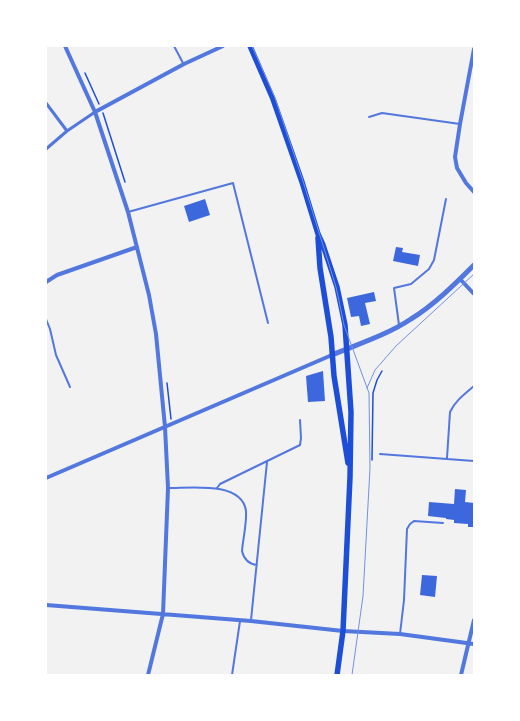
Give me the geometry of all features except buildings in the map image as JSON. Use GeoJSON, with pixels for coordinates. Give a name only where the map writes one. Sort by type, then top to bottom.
{"type":"FeatureCollection","features":[{"type":"Feature","properties":{"kind":"main road"},"geometry":{"type":"LineString","coordinates":[[250,46],[273,99],[302,182],[318,234],[337,287],[345,325],[351,412],[350,477],[343,631],[337,675]]}},
{"type":"Feature","properties":{"kind":"main road"},"geometry":{"type":"LineString","coordinates":[[318,234],[320,268],[331,337],[334,376],[350,477]]}},
{"type":"Feature","properties":{"kind":"street"},"geometry":{"type":"LineString","coordinates":[[65,46],[95,112],[128,212],[149,295],[156,334],[165,427],[168,488],[163,614],[148,675]]}},
{"type":"Feature","properties":{"kind":"street"},"geometry":{"type":"LineString","coordinates":[[46,149],[67,131],[95,112],[184,64],[223,46]]}},
{"type":"Feature","properties":{"kind":"street"},"geometry":{"type":"LineString","coordinates":[[474,49],[455,157],[457,168],[466,183],[474,192]]}},
{"type":"Feature","properties":{"kind":"street"},"geometry":{"type":"LineString","coordinates":[[46,103],[67,131]]}},
{"type":"Feature","properties":{"kind":"street"},"geometry":{"type":"LineString","coordinates":[[46,282],[57,276],[137,247]]}},
{"type":"Feature","properties":{"kind":"street"},"geometry":{"type":"LineString","coordinates":[[46,478],[399,326],[421,313],[474,265]]}},
{"type":"Feature","properties":{"kind":"street"},"geometry":{"type":"LineString","coordinates":[[460,279],[474,294]]}},
{"type":"Feature","properties":{"kind":"street"},"geometry":{"type":"LineString","coordinates":[[46,605],[240,620],[343,631],[400,634],[474,644]]}},
{"type":"Feature","properties":{"kind":"street"},"geometry":{"type":"LineString","coordinates":[[461,675],[474,620]]}},
{"type":"Feature","properties":{"kind":"lane"},"geometry":{"type":"LineString","coordinates":[[174,46],[184,64]]}},
{"type":"Feature","properties":{"kind":"lane"},"geometry":{"type":"LineString","coordinates":[[368,117],[382,113],[460,124]]}},
{"type":"Feature","properties":{"kind":"lane"},"geometry":{"type":"LineString","coordinates":[[128,212],[233,183],[268,323]]}},
{"type":"Feature","properties":{"kind":"lane"},"geometry":{"type":"LineString","coordinates":[[399,326],[394,288],[411,284],[429,270],[434,260],[446,199]]}},
{"type":"Feature","properties":{"kind":"lane"},"geometry":{"type":"LineString","coordinates":[[46,319],[56,355],[70,388]]}},
{"type":"Feature","properties":{"kind":"lane"},"geometry":{"type":"LineString","coordinates":[[46,331],[50,329]]}},
{"type":"Feature","properties":{"kind":"lane"},"geometry":{"type":"LineString","coordinates":[[447,459],[450,412],[452,406],[474,386]]}},
{"type":"Feature","properties":{"kind":"lane"},"geometry":{"type":"LineString","coordinates":[[217,488],[220,484],[300,445],[300,420]]}},
{"type":"Feature","properties":{"kind":"lane"},"geometry":{"type":"LineString","coordinates":[[380,454],[474,461]]}},
{"type":"Feature","properties":{"kind":"lane"},"geometry":{"type":"LineString","coordinates":[[251,621],[267,462]]}},
{"type":"Feature","properties":{"kind":"lane"},"geometry":{"type":"LineString","coordinates":[[168,488],[217,488],[230,491],[240,499],[245,507],[246,515],[242,551],[247,562],[251,565],[257,565]]}},
{"type":"Feature","properties":{"kind":"lane"},"geometry":{"type":"LineString","coordinates":[[400,634],[404,600],[406,529],[414,521],[443,523]]}},
{"type":"Feature","properties":{"kind":"lane"},"geometry":{"type":"LineString","coordinates":[[232,675],[240,620]]}},
{"type":"Feature","properties":{"kind":"path"},"geometry":{"type":"LineString","coordinates":[[372,460],[373,393],[377,380],[382,372]]}},
{"type":"Feature","properties":{"kind":"tram line"},"geometry":{"type":"LineString","coordinates":[[252,46],[275,98],[303,181],[336,287],[344,325],[369,393],[370,468],[363,596],[352,675]]}},
{"type":"Feature","properties":{"kind":"tram line"},"geometry":{"type":"LineString","coordinates":[[367,388],[375,370],[396,346],[474,274]]}}]}
